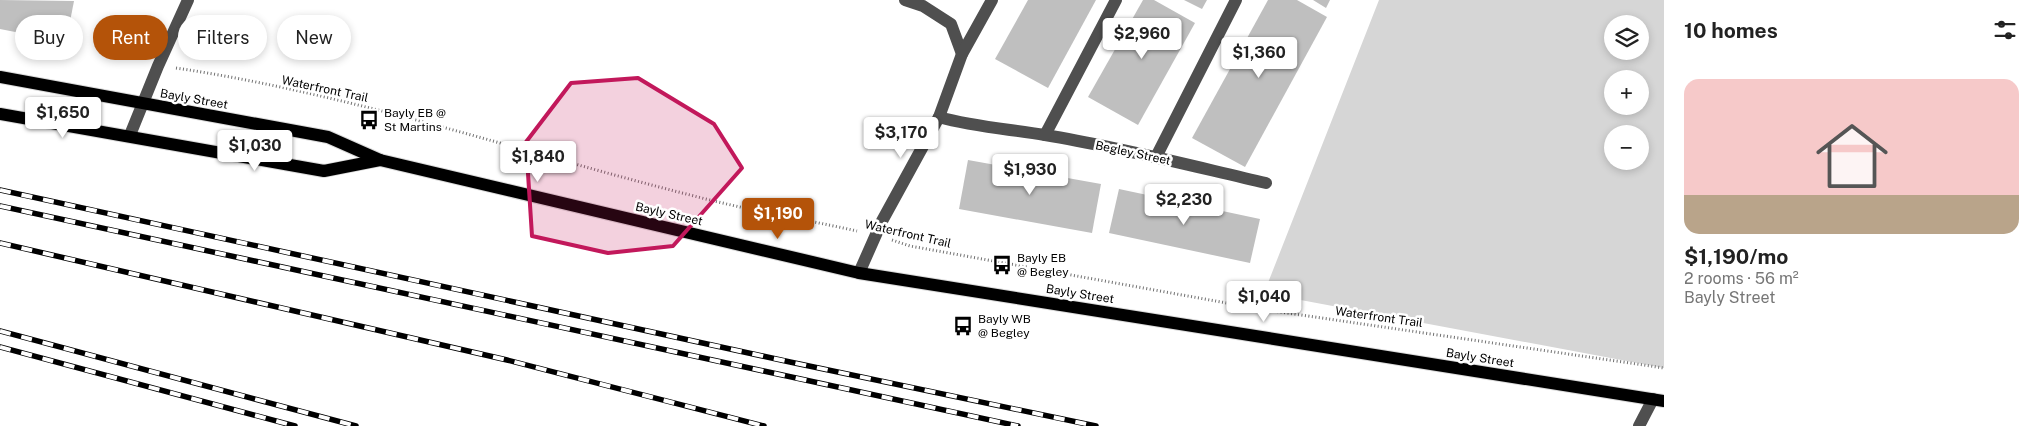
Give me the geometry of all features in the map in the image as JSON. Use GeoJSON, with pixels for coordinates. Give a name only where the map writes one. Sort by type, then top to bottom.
{"type":"FeatureCollection","features":[{"type":"Feature","properties":{"kind":"main road","name":"Bayly Street"},"geometry":{"type":"LineString","coordinates":[[0,77],[328,137],[380,160],[859,273],[1659,400]]}},
{"type":"Feature","properties":{"kind":"main road","name":"Bayly Street"},"geometry":{"type":"LineString","coordinates":[[0,114],[324,171],[380,160]]}},
{"type":"Feature","properties":{"kind":"street"},"geometry":{"type":"LineString","coordinates":[[130,136],[158,66],[188,0]]}},
{"type":"Feature","properties":{"kind":"street"},"geometry":{"type":"LineString","coordinates":[[905,0],[923,6],[951,24],[962,54]]}},
{"type":"Feature","properties":{"kind":"street"},"geometry":{"type":"LineString","coordinates":[[859,273],[876,235],[939,117],[962,54],[992,0]]}},
{"type":"Feature","properties":{"kind":"street"},"geometry":{"type":"LineString","coordinates":[[1045,135],[1116,0]]}},
{"type":"Feature","properties":{"kind":"street"},"geometry":{"type":"LineString","coordinates":[[1156,157],[1236,0]]}},
{"type":"Feature","properties":{"kind":"street","name":"Begley Street"},"geometry":{"type":"LineString","coordinates":[[939,117],[967,125],[1045,135],[1156,157],[1266,184]]}},
{"type":"Feature","properties":{"kind":"street"},"geometry":{"type":"LineString","coordinates":[[1639,426],[1659,400]]}},
{"type":"Feature","properties":{"kind":"path","name":"Waterfront Trail"},"geometry":{"type":"LineString","coordinates":[[158,66],[206,73],[384,111],[711,200],[876,235],[910,246],[1260,308],[1664,368]]}},
{"type":"Feature","properties":{"kind":"highlighted area"},"geometry":{"type":"Polygon","coordinates":[[[638,78],[714,124],[742,168],[673,246],[608,253],[532,236],[526,142],[571,83],[638,78]]]}},
{"type":"Feature","properties":{"kind":"shaded area"},"geometry":{"type":"Polygon","coordinates":[[[1379,0],[1664,0],[1664,368],[1264,293],[1379,0]]]}},
{"type":"Feature","properties":{"kind":"building"},"geometry":{"type":"Polygon","coordinates":[[[0,0],[74,1],[71,15],[15,15],[15,32],[0,29],[0,0]]]}},
{"type":"Feature","properties":{"kind":"building"},"geometry":{"type":"Polygon","coordinates":[[[1028,0],[1096,0],[1048,88],[995,59],[1028,0]]]}},
{"type":"Feature","properties":{"kind":"building"},"geometry":{"type":"Polygon","coordinates":[[[1143,0],[1154,0],[1195,23],[1138,125],[1088,97],[1143,0]]]}},
{"type":"Feature","properties":{"kind":"building"},"geometry":{"type":"Polygon","coordinates":[[[1184,0],[1207,0],[1202,9],[1184,0]]]}},
{"type":"Feature","properties":{"kind":"building"},"geometry":{"type":"Polygon","coordinates":[[[1268,0],[1297,0],[1327,17],[1245,167],[1192,138],[1268,0]]]}},
{"type":"Feature","properties":{"kind":"building"},"geometry":{"type":"Polygon","coordinates":[[[1313,0],[1330,0],[1326,8],[1313,0]]]}},
{"type":"Feature","properties":{"kind":"building"},"geometry":{"type":"Polygon","coordinates":[[[968,160],[1101,184],[1092,233],[959,209],[968,160]]]}},
{"type":"Feature","properties":{"kind":"building"},"geometry":{"type":"Polygon","coordinates":[[[1119,189],[1260,219],[1250,263],[1109,233],[1119,189]]]}},
{"type":"Feature","properties":{"kind":"railway"},"geometry":{"type":"LineString","coordinates":[[0,190],[790,362],[1096,426]]}},
{"type":"Feature","properties":{"kind":"railway"},"geometry":{"type":"LineString","coordinates":[[0,206],[1018,426]]}},
{"type":"Feature","properties":{"kind":"railway"},"geometry":{"type":"LineString","coordinates":[[0,243],[507,360],[764,426]]}},
{"type":"Feature","properties":{"kind":"railway"},"geometry":{"type":"LineString","coordinates":[[0,331],[356,426]]}},
{"type":"Feature","properties":{"kind":"railway"},"geometry":{"type":"LineString","coordinates":[[0,347],[295,426]]}},
{"type":"Feature","properties":{"kind":"place","name":"Bayly EB @ St Martins"},"geometry":{"type":"Point","coordinates":[369,120]}},
{"type":"Feature","properties":{"kind":"place","name":"Bayly EB @ Begley"},"geometry":{"type":"Point","coordinates":[1002,265]}},
{"type":"Feature","properties":{"kind":"place","name":"Bayly WB @ Begley"},"geometry":{"type":"Point","coordinates":[963,326]}}]}
